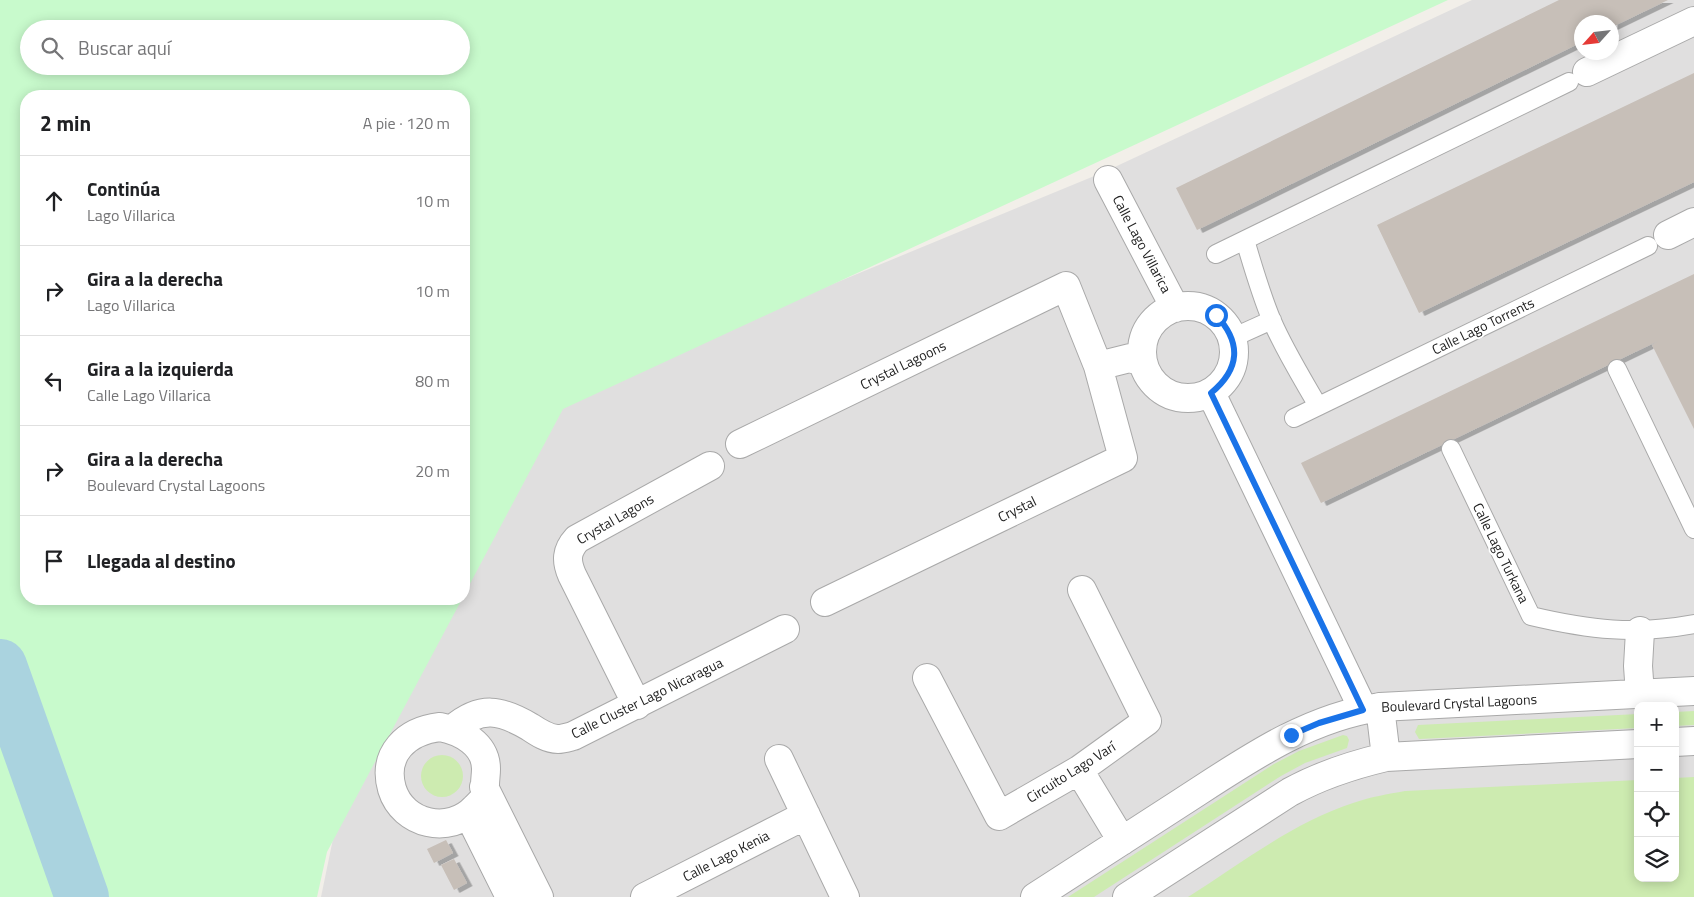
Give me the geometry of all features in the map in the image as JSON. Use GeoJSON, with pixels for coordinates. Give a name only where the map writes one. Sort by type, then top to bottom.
{"type":"FeatureCollection","features":[{"type":"Feature","properties":{"kind":"street"},"geometry":{"type":"LineString","coordinates":[[1578,77],[1694,21]]}},
{"type":"Feature","properties":{"kind":"street","name":"Calle Lago Villarica"},"geometry":{"type":"LineString","coordinates":[[1108,180],[1175,308]]}},
{"type":"Feature","properties":{"kind":"street"},"geometry":{"type":"LineString","coordinates":[[1658,241],[1694,222]]}},
{"type":"Feature","properties":{"kind":"street","name":"Crystal"},"geometry":{"type":"LineString","coordinates":[[825,602],[1123,458],[1098,366],[1066,286]]}},
{"type":"Feature","properties":{"kind":"street","name":"Crystal Lagoons"},"geometry":{"type":"LineString","coordinates":[[740,444],[1066,286]]}},
{"type":"Feature","properties":{"kind":"street"},"geometry":{"type":"LineString","coordinates":[[1189,306],[1203,308],[1216,315],[1226,325],[1232,338],[1234,354],[1231,369],[1223,383],[1211,393],[1195,398],[1177,397],[1162,390],[1150,378],[1143,362],[1142,348],[1145,335],[1152,323],[1162,314],[1175,308],[1189,306]]}},
{"type":"Feature","properties":{"kind":"street"},"geometry":{"type":"LineString","coordinates":[[1098,366],[1130,358],[1143,362]]}},
{"type":"Feature","properties":{"kind":"street"},"geometry":{"type":"LineString","coordinates":[[1211,393],[1372,708],[1386,757]]}},
{"type":"Feature","properties":{"kind":"street","name":"Crystal Lagons"},"geometry":{"type":"LineString","coordinates":[[637,705],[572,576],[567,556],[570,547],[577,539],[710,466]]}},
{"type":"Feature","properties":{"kind":"street","name":"Circuito Lago Varí"},"geometry":{"type":"LineString","coordinates":[[927,678],[999,816],[1079,770],[1148,721],[1082,590]]}},
{"type":"Feature","properties":{"kind":"street","name":"Calle Cluster Lago Nicaragua"},"geometry":{"type":"LineString","coordinates":[[453,729],[472,716],[484,713],[498,713],[513,717],[543,735],[558,739],[573,736],[785,629]]}},
{"type":"Feature","properties":{"kind":"street"},"geometry":{"type":"LineString","coordinates":[[1640,631],[1638,666],[1640,694]]}},
{"type":"Feature","properties":{"kind":"street","name":"Boulevard Crystal Lagoons"},"geometry":{"type":"LineString","coordinates":[[1035,897],[1265,748],[1319,723],[1372,708],[1694,691]]}},
{"type":"Feature","properties":{"kind":"street"},"geometry":{"type":"LineString","coordinates":[[440,727],[453,729],[465,735],[475,744],[482,755],[486,768],[484,787],[485,797],[468,814],[453,822],[440,824],[425,823],[413,817],[402,808],[394,796],[390,782],[390,768],[394,754],[402,743],[413,734],[425,728],[440,727]]}},
{"type":"Feature","properties":{"kind":"street"},"geometry":{"type":"LineString","coordinates":[[1679,742],[1694,741]]}},
{"type":"Feature","properties":{"kind":"street"},"geometry":{"type":"LineString","coordinates":[[1127,897],[1290,792],[1336,770],[1386,757],[1634,744]]}},
{"type":"Feature","properties":{"kind":"street"},"geometry":{"type":"LineString","coordinates":[[779,759],[845,897]]}},
{"type":"Feature","properties":{"kind":"street"},"geometry":{"type":"LineString","coordinates":[[1079,770],[1122,841]]}},
{"type":"Feature","properties":{"kind":"street"},"geometry":{"type":"LineString","coordinates":[[484,787],[539,897]]}},
{"type":"Feature","properties":{"kind":"street"},"geometry":{"type":"LineString","coordinates":[[468,814],[510,897]]}},
{"type":"Feature","properties":{"kind":"street","name":"Calle Lago Kenia"},"geometry":{"type":"LineString","coordinates":[[645,897],[806,815]]}},
{"type":"Feature","properties":{"kind":"lane"},"geometry":{"type":"LineString","coordinates":[[1216,254],[1578,77]]}},
{"type":"Feature","properties":{"kind":"lane"},"geometry":{"type":"LineString","coordinates":[[1244,240],[1272,320],[1293,364],[1318,406]]}},
{"type":"Feature","properties":{"kind":"lane","name":"Calle Lago Torrents"},"geometry":{"type":"LineString","coordinates":[[1294,418],[1658,241]]}},
{"type":"Feature","properties":{"kind":"lane"},"geometry":{"type":"LineString","coordinates":[[1232,338],[1272,320]]}},
{"type":"Feature","properties":{"kind":"lane"},"geometry":{"type":"LineString","coordinates":[[1617,369],[1694,529]]}},
{"type":"Feature","properties":{"kind":"lane","name":"Calle Lago Turkana"},"geometry":{"type":"LineString","coordinates":[[1451,449],[1531,616],[1568,625],[1604,630],[1640,631],[1668,629],[1694,624]]}},
{"type":"Feature","properties":{"kind":"shaded area"},"geometry":{"type":"Polygon","coordinates":[[[1472,0],[1694,0],[1694,897],[321,897],[334,834],[454,605],[470,605],[470,575],[564,395],[1104,172],[1472,0]]]}},
{"type":"Feature","properties":{"kind":"green space"},"geometry":{"type":"Polygon","coordinates":[[[0,0],[1448,0],[563,409],[470,584],[470,90],[20,90],[20,605],[459,605],[327,852],[317,897],[0,897],[0,0]]]}},
{"type":"Feature","properties":{"kind":"green space"},"geometry":{"type":"Polygon","coordinates":[[[1694,711],[1694,725],[1679,726],[1679,712],[1694,711]]]}},
{"type":"Feature","properties":{"kind":"green space"},"geometry":{"type":"Polygon","coordinates":[[[1634,714],[1634,728],[1419,739],[1415,732],[1418,725],[1634,714]]]}},
{"type":"Feature","properties":{"kind":"green space"},"geometry":{"type":"Polygon","coordinates":[[[1343,735],[1347,736],[1349,740],[1347,748],[1305,763],[1281,776],[1094,897],[1068,897],[1274,764],[1299,751],[1343,735]]]}},
{"type":"Feature","properties":{"kind":"green space"},"geometry":{"type":"Polygon","coordinates":[[[442,755],[457,761],[463,776],[457,791],[442,797],[427,791],[421,776],[427,761],[442,755]]]}},
{"type":"Feature","properties":{"kind":"green space"},"geometry":{"type":"Polygon","coordinates":[[[1694,777],[1694,897],[1188,897],[1289,832],[1331,811],[1366,799],[1405,791],[1634,780],[1634,882],[1679,882],[1679,778],[1694,777]]]}},
{"type":"Feature","properties":{"kind":"building"},"geometry":{"type":"Polygon","coordinates":[[[1559,0],[1668,0],[1619,24],[1619,15],[1574,15],[1574,46],[1197,230],[1176,188],[1559,0]]]}},
{"type":"Feature","properties":{"kind":"building"},"geometry":{"type":"Polygon","coordinates":[[[1694,73],[1694,182],[1419,313],[1377,225],[1694,73]]]}},
{"type":"Feature","properties":{"kind":"building"},"geometry":{"type":"Polygon","coordinates":[[[1694,274],[1694,429],[1652,345],[1658,341],[1321,503],[1301,463],[1694,274]]]}},
{"type":"Feature","properties":{"kind":"building"},"geometry":{"type":"Polygon","coordinates":[[[446,840],[453,853],[434,863],[427,849],[446,840]]]}},
{"type":"Feature","properties":{"kind":"building"},"geometry":{"type":"Polygon","coordinates":[[[454,859],[467,883],[454,890],[441,865],[454,859]]]}},
{"type":"Feature","properties":{"kind":"waterway"},"geometry":{"type":"LineString","coordinates":[[0,666],[82,897]]}},
{"type":"Feature","properties":{"kind":"route"},"geometry":{"type":"LineString","coordinates":[[1216,315],[1226,325],[1232,338],[1234,354],[1231,369],[1223,383],[1211,393],[1363,710],[1319,723],[1291,735]]}}]}
